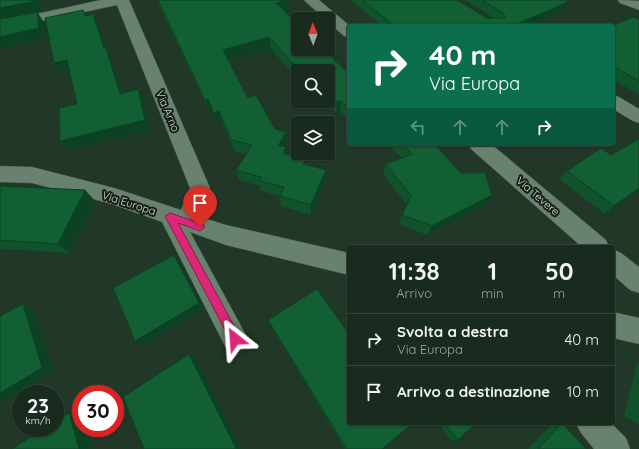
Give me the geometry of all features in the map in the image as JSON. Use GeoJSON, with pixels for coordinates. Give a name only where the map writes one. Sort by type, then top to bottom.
{"type":"FeatureCollection","features":[{"type":"Feature","properties":{"kind":"street"},"geometry":{"type":"LineString","coordinates":[[0,26],[121,0]]}},
{"type":"Feature","properties":{"kind":"street","name":"Via Arno"},"geometry":{"type":"LineString","coordinates":[[121,0],[200,188],[178,219]]}},
{"type":"Feature","properties":{"kind":"street"},"geometry":{"type":"LineString","coordinates":[[311,0],[347,31]]}},
{"type":"Feature","properties":{"kind":"street"},"geometry":{"type":"LineString","coordinates":[[625,0],[639,6]]}},
{"type":"Feature","properties":{"kind":"street"},"geometry":{"type":"LineString","coordinates":[[615,102],[639,117]]}},
{"type":"Feature","properties":{"kind":"street","name":"Via Tevere"},"geometry":{"type":"LineString","coordinates":[[480,146],[596,245]]}},
{"type":"Feature","properties":{"kind":"street","name":"Via Europa"},"geometry":{"type":"LineString","coordinates":[[0,174],[32,175],[114,196],[226,235],[347,264]]}},
{"type":"Feature","properties":{"kind":"street"},"geometry":{"type":"LineString","coordinates":[[178,219],[235,339]]}},
{"type":"Feature","properties":{"kind":"street"},"geometry":{"type":"LineString","coordinates":[[615,262],[639,282]]}},
{"type":"Feature","properties":{"kind":"street"},"geometry":{"type":"LineString","coordinates":[[615,325],[639,331]]}},
{"type":"Feature","properties":{"kind":"street"},"geometry":{"type":"LineString","coordinates":[[593,425],[615,449]]}},
{"type":"Feature","properties":{"kind":"building"},"geometry":{"type":"Polygon","coordinates":[[[0,0],[36,0],[36,1],[0,8],[0,0]]]}},
{"type":"Feature","properties":{"kind":"building"},"geometry":{"type":"Polygon","coordinates":[[[158,0],[287,0],[276,3],[291,18],[291,56],[330,56],[347,72],[347,106],[341,100],[337,102],[335,100],[335,64],[294,64],[269,37],[223,50],[248,98],[256,95],[275,129],[286,132],[278,146],[286,147],[283,153],[291,155],[291,160],[305,160],[303,164],[326,170],[311,205],[280,196],[284,187],[259,181],[261,177],[236,170],[252,145],[232,140],[219,111],[214,113],[208,99],[205,100],[158,0]]]}},
{"type":"Feature","properties":{"kind":"building"},"geometry":{"type":"Polygon","coordinates":[[[362,0],[457,0],[487,18],[506,18],[503,13],[482,0],[567,0],[568,2],[517,24],[392,24],[362,0]]]}},
{"type":"Feature","properties":{"kind":"building"},"geometry":{"type":"Polygon","coordinates":[[[83,10],[85,16],[93,14],[104,48],[106,48],[120,94],[138,89],[145,120],[60,141],[59,108],[77,104],[67,60],[54,63],[45,18],[83,10]]]}},
{"type":"Feature","properties":{"kind":"building"},"geometry":{"type":"Polygon","coordinates":[[[37,12],[39,28],[0,37],[0,19],[37,12]]]}},
{"type":"Feature","properties":{"kind":"building"},"geometry":{"type":"Polygon","coordinates":[[[633,17],[639,19],[639,81],[615,67],[615,25],[633,17]]]}},
{"type":"Feature","properties":{"kind":"building"},"geometry":{"type":"Polygon","coordinates":[[[639,139],[639,188],[614,206],[567,171],[601,148],[611,155],[639,139]]]}},
{"type":"Feature","properties":{"kind":"building"},"geometry":{"type":"Polygon","coordinates":[[[404,146],[436,146],[461,173],[485,173],[492,195],[432,226],[402,215],[411,196],[386,164],[412,154],[404,146]]]}},
{"type":"Feature","properties":{"kind":"building"},"geometry":{"type":"Polygon","coordinates":[[[0,186],[85,190],[58,244],[0,240],[0,186]]]}},
{"type":"Feature","properties":{"kind":"building"},"geometry":{"type":"Polygon","coordinates":[[[174,255],[199,303],[135,341],[113,288],[174,255]]]}},
{"type":"Feature","properties":{"kind":"building"},"geometry":{"type":"Polygon","coordinates":[[[317,289],[347,331],[347,425],[411,425],[382,449],[347,449],[268,320],[317,289]]]}},
{"type":"Feature","properties":{"kind":"building"},"geometry":{"type":"Polygon","coordinates":[[[23,304],[42,368],[0,393],[0,316],[23,304]]]}},
{"type":"Feature","properties":{"kind":"building"},"geometry":{"type":"Polygon","coordinates":[[[189,354],[236,448],[144,449],[124,396],[189,354]]]}},
{"type":"Feature","properties":{"kind":"building"},"geometry":{"type":"Polygon","coordinates":[[[69,413],[72,424],[72,437],[76,437],[79,449],[12,449],[31,437],[64,437],[64,416],[69,413]]]}},
{"type":"Feature","properties":{"kind":"building"},"geometry":{"type":"Polygon","coordinates":[[[446,425],[474,425],[458,440],[446,425]]]}},
{"type":"Feature","properties":{"kind":"building"},"geometry":{"type":"Polygon","coordinates":[[[560,425],[564,425],[586,449],[538,449],[560,425]]]}},
{"type":"Feature","properties":{"kind":"route"},"geometry":{"type":"LineString","coordinates":[[200,227],[170,216],[235,339]]}}]}
